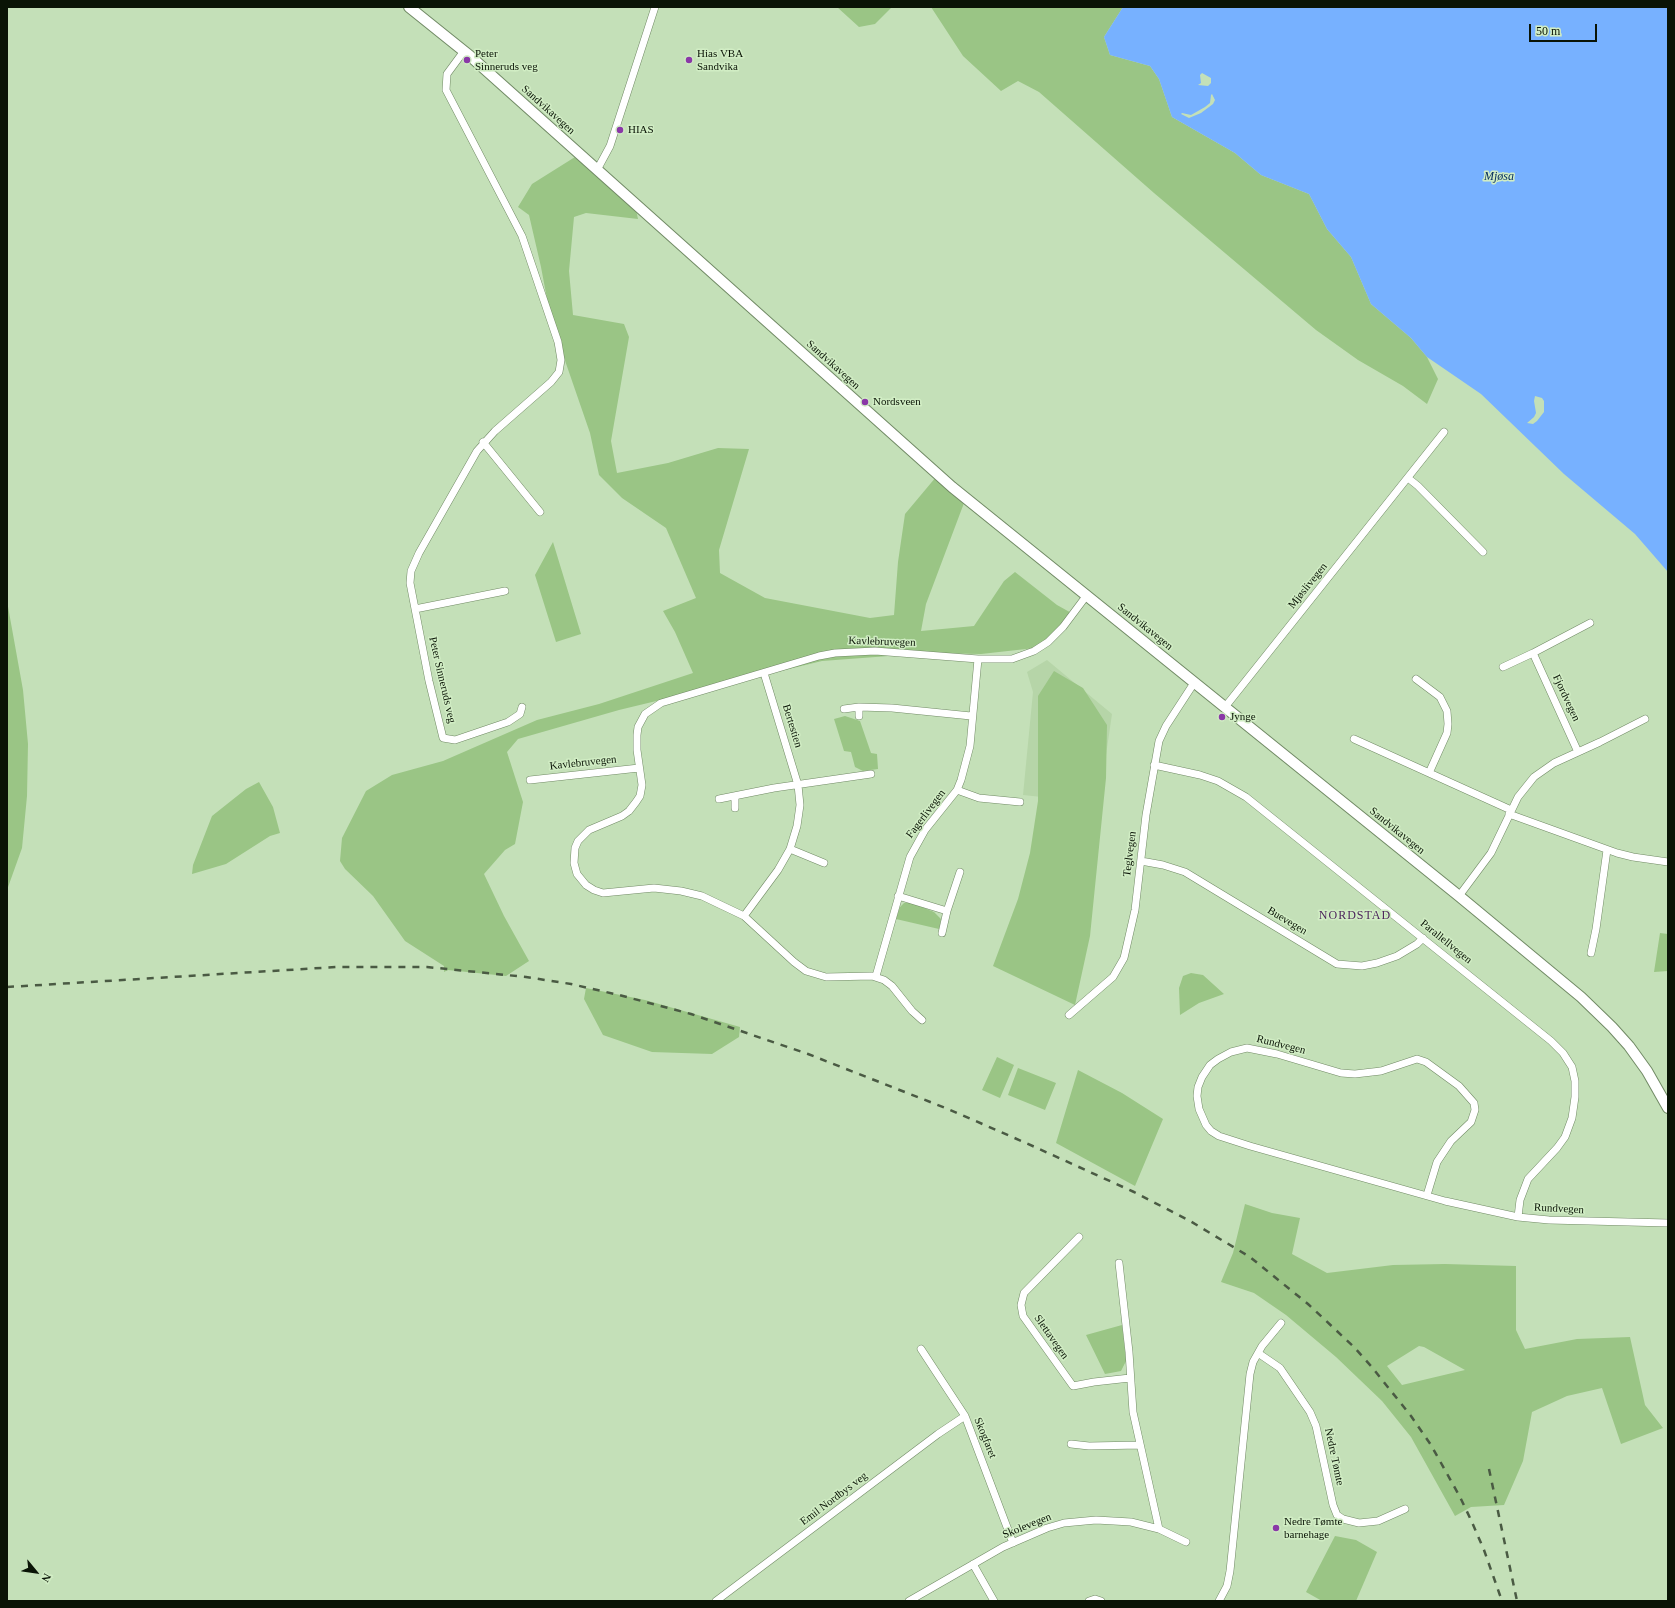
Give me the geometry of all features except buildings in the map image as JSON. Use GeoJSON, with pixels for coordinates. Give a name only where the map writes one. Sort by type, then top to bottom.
{"type":"FeatureCollection","features":[{"type":"Feature","properties":{"kind":"main road","name":"Sandvikavegen"},"geometry":{"type":"LineString","coordinates":[[408,7],[464,51],[952,487],[1459,896],[1575,992],[1601,1016],[1639,1059],[1668,1108]]}},
{"type":"Feature","properties":{"kind":"street"},"geometry":{"type":"LineString","coordinates":[[597,170],[610,146],[655,7]]}},
{"type":"Feature","properties":{"kind":"street","name":"Peter Sinneruds veg"},"geometry":{"type":"LineString","coordinates":[[464,51],[446,74],[446,90],[522,236],[561,355],[558,372],[551,382],[484,442],[470,462],[415,561],[410,577],[429,681],[444,738],[455,740],[508,722],[520,714],[522,707]]}},
{"type":"Feature","properties":{"kind":"street","name":"Mjøslivegen"},"geometry":{"type":"LineString","coordinates":[[1225,707],[1444,432]]}},
{"type":"Feature","properties":{"kind":"street"},"geometry":{"type":"LineString","coordinates":[[484,442],[540,512]]}},
{"type":"Feature","properties":{"kind":"street"},"geometry":{"type":"LineString","coordinates":[[1408,478],[1418,486],[1484,552]]}},
{"type":"Feature","properties":{"kind":"street"},"geometry":{"type":"LineString","coordinates":[[415,609],[505,591]]}},
{"type":"Feature","properties":{"kind":"street","name":"Kavlebruvegen"},"geometry":{"type":"LineString","coordinates":[[876,976],[826,977],[806,971],[794,962],[744,916],[702,896],[681,891],[654,888],[603,893],[594,890],[582,881],[577,874],[574,863],[575,848],[578,841],[589,830],[622,816],[629,811],[640,796],[642,785],[639,768],[637,735],[641,721],[650,710],[666,702],[819,656],[849,651],[896,652],[978,659],[1012,659],[1034,651],[1055,635],[1087,595]]}},
{"type":"Feature","properties":{"kind":"street"},"geometry":{"type":"LineString","coordinates":[[1503,667],[1590,623]]}},
{"type":"Feature","properties":{"kind":"street","name":"Fjordvegen"},"geometry":{"type":"LineString","coordinates":[[1533,653],[1578,752]]}},
{"type":"Feature","properties":{"kind":"street","name":"Fagerlivegen"},"geometry":{"type":"LineString","coordinates":[[876,976],[910,857],[925,830],[957,790],[967,763],[978,659]]}},
{"type":"Feature","properties":{"kind":"street","name":"Bertestien"},"geometry":{"type":"LineString","coordinates":[[744,916],[778,870],[790,849],[800,805],[798,785],[764,673]]}},
{"type":"Feature","properties":{"kind":"street"},"geometry":{"type":"LineString","coordinates":[[1416,679],[1440,697],[1447,710],[1447,733],[1429,773]]}},
{"type":"Feature","properties":{"kind":"street","name":"Teglvegen"},"geometry":{"type":"LineString","coordinates":[[1069,1015],[1113,977],[1122,963],[1134,910],[1154,765],[1159,741],[1166,726],[1194,683]]}},
{"type":"Feature","properties":{"kind":"street"},"geometry":{"type":"LineString","coordinates":[[858,716],[859,707]]}},
{"type":"Feature","properties":{"kind":"street"},"geometry":{"type":"LineString","coordinates":[[844,709],[859,707],[917,710],[971,716]]}},
{"type":"Feature","properties":{"kind":"street"},"geometry":{"type":"LineString","coordinates":[[1459,896],[1492,853],[1510,812],[1523,790],[1534,777],[1554,763],[1645,719]]}},
{"type":"Feature","properties":{"kind":"street"},"geometry":{"type":"LineString","coordinates":[[1354,739],[1510,812],[1607,850],[1633,857],[1668,862]]}},
{"type":"Feature","properties":{"kind":"street","name":"Parallellvegen"},"geometry":{"type":"LineString","coordinates":[[1154,765],[1193,774],[1218,782],[1246,797],[1552,1041],[1568,1059],[1572,1067],[1575,1081],[1575,1097],[1572,1118],[1565,1137],[1558,1148],[1536,1169],[1528,1179],[1520,1200],[1518,1216]]}},
{"type":"Feature","properties":{"kind":"street","name":"Kavlebruvegen"},"geometry":{"type":"LineString","coordinates":[[530,780],[639,768]]}},
{"type":"Feature","properties":{"kind":"street"},"geometry":{"type":"LineString","coordinates":[[719,799],[871,774]]}},
{"type":"Feature","properties":{"kind":"street","name":"Fagerlivegen"},"geometry":{"type":"LineString","coordinates":[[957,790],[979,798],[1020,802]]}},
{"type":"Feature","properties":{"kind":"street"},"geometry":{"type":"LineString","coordinates":[[735,796],[735,808]]}},
{"type":"Feature","properties":{"kind":"street"},"geometry":{"type":"LineString","coordinates":[[790,849],[824,863]]}},
{"type":"Feature","properties":{"kind":"street"},"geometry":{"type":"LineString","coordinates":[[1591,953],[1596,929],[1607,850]]}},
{"type":"Feature","properties":{"kind":"street","name":"Buevegen"},"geometry":{"type":"LineString","coordinates":[[1141,861],[1163,865],[1185,872],[1337,964],[1356,966],[1377,964],[1398,956],[1417,944],[1423,938]]}},
{"type":"Feature","properties":{"kind":"street"},"geometry":{"type":"LineString","coordinates":[[942,933],[947,911],[960,872]]}},
{"type":"Feature","properties":{"kind":"street"},"geometry":{"type":"LineString","coordinates":[[898,896],[947,911]]}},
{"type":"Feature","properties":{"kind":"street"},"geometry":{"type":"LineString","coordinates":[[876,976],[888,983],[912,1011],[922,1020]]}},
{"type":"Feature","properties":{"kind":"street","name":"Rundvegen"},"geometry":{"type":"LineString","coordinates":[[1426,1195],[1437,1162],[1451,1141],[1471,1122],[1475,1110],[1474,1103],[1459,1086],[1426,1062],[1417,1059],[1381,1071],[1355,1074],[1341,1072],[1277,1054],[1247,1048],[1231,1052],[1218,1059],[1210,1065],[1202,1078],[1198,1087],[1199,1109],[1206,1125],[1211,1131],[1219,1136],[1291,1158],[1466,1206],[1518,1216],[1549,1220],[1668,1223]]}},
{"type":"Feature","properties":{"kind":"street","name":"Slettavegen"},"geometry":{"type":"LineString","coordinates":[[1079,1237],[1024,1293],[1021,1305],[1023,1316],[1074,1386],[1130,1378]]}},
{"type":"Feature","properties":{"kind":"street"},"geometry":{"type":"LineString","coordinates":[[1120,1263],[1129,1352],[1133,1412],[1159,1529]]}},
{"type":"Feature","properties":{"kind":"street"},"geometry":{"type":"LineString","coordinates":[[1219,1601],[1229,1578],[1249,1380],[1252,1365],[1258,1353],[1281,1323]]}},
{"type":"Feature","properties":{"kind":"street","name":"Skogfaret"},"geometry":{"type":"LineString","coordinates":[[921,1348],[965,1416],[1013,1543]]}},
{"type":"Feature","properties":{"kind":"street","name":"Nedre Tømte"},"geometry":{"type":"LineString","coordinates":[[1258,1353],[1280,1368],[1310,1412],[1316,1426],[1333,1505],[1337,1515],[1343,1519],[1359,1523],[1378,1521],[1405,1509]]}},
{"type":"Feature","properties":{"kind":"street","name":"Emil Nordbys veg"},"geometry":{"type":"LineString","coordinates":[[716,1601],[938,1434],[965,1416]]}},
{"type":"Feature","properties":{"kind":"street"},"geometry":{"type":"LineString","coordinates":[[1071,1444],[1089,1446],[1140,1445]]}},
{"type":"Feature","properties":{"kind":"street","name":"Skolevegen"},"geometry":{"type":"LineString","coordinates":[[909,1601],[1013,1543],[1047,1528],[1084,1520],[1131,1522],[1159,1529],[1186,1542]]}},
{"type":"Feature","properties":{"kind":"street"},"geometry":{"type":"LineString","coordinates":[[973,1564],[994,1601]]}},
{"type":"Feature","properties":{"kind":"street"},"geometry":{"type":"LineString","coordinates":[[1089,1601],[1095,1599],[1101,1601]]}},
{"type":"Feature","properties":{"kind":"shaded area"},"geometry":{"type":"Polygon","coordinates":[[[837,7],[892,7],[875,24],[859,27],[837,7]]]}},
{"type":"Feature","properties":{"kind":"shaded area"},"geometry":{"type":"Polygon","coordinates":[[[931,7],[1123,7],[1104,37],[1110,55],[1150,66],[1159,79],[1172,117],[1235,153],[1261,175],[1309,194],[1327,229],[1351,257],[1371,304],[1411,338],[1427,357],[1438,379],[1427,404],[1403,386],[1358,360],[1316,330],[1154,193],[1039,92],[1018,81],[1001,91],[963,56],[931,7]]]}},
{"type":"Feature","properties":{"kind":"shaded area"},"geometry":{"type":"Polygon","coordinates":[[[575,157],[597,165],[635,205],[638,219],[586,213],[574,217],[569,271],[573,315],[624,324],[629,337],[611,441],[617,473],[668,463],[718,448],[749,449],[719,550],[720,573],[765,598],[870,618],[894,615],[898,562],[905,514],[936,477],[964,503],[926,604],[921,631],[974,626],[1004,581],[1015,572],[1057,605],[1075,615],[1044,647],[981,654],[929,653],[822,661],[619,710],[518,739],[507,752],[523,802],[515,844],[505,850],[484,874],[504,916],[529,961],[506,976],[448,970],[444,972],[444,966],[405,941],[373,896],[345,869],[340,861],[342,838],[366,791],[392,775],[443,761],[537,720],[599,704],[693,673],[675,632],[663,611],[696,598],[666,528],[622,498],[599,475],[590,433],[551,320],[529,215],[518,207],[532,184],[575,157]]]}},
{"type":"Feature","properties":{"kind":"shaded area"},"geometry":{"type":"Polygon","coordinates":[[[553,542],[581,634],[556,642],[535,575],[553,542]]]}},
{"type":"Feature","properties":{"kind":"shaded area"},"geometry":{"type":"Polygon","coordinates":[[[7,601],[23,690],[28,744],[27,796],[22,848],[7,890],[7,601]]]}},
{"type":"Feature","properties":{"kind":"shaded area"},"geometry":{"type":"Polygon","coordinates":[[[1047,660],[1112,714],[1099,803],[1023,795],[1033,692],[1027,672],[1047,660]]]}},
{"type":"Feature","properties":{"kind":"shaded area"},"geometry":{"type":"Polygon","coordinates":[[[1054,671],[1083,688],[1107,725],[1106,778],[1090,936],[1075,1005],[993,966],[1018,899],[1030,853],[1038,801],[1038,696],[1054,671]]]}},
{"type":"Feature","properties":{"kind":"shaded area"},"geometry":{"type":"Polygon","coordinates":[[[845,716],[860,721],[871,753],[877,754],[878,769],[863,771],[855,767],[851,752],[844,751],[834,719],[845,716]]]}},
{"type":"Feature","properties":{"kind":"shaded area"},"geometry":{"type":"Polygon","coordinates":[[[259,782],[273,807],[280,833],[270,836],[226,864],[192,874],[193,865],[212,816],[246,789],[259,782]]]}},
{"type":"Feature","properties":{"kind":"shaded area"},"geometry":{"type":"Polygon","coordinates":[[[904,903],[912,903],[934,912],[941,919],[939,929],[896,919],[900,907],[904,903]]]}},
{"type":"Feature","properties":{"kind":"shaded area"},"geometry":{"type":"Polygon","coordinates":[[[1660,933],[1668,934],[1668,971],[1654,972],[1660,933]]]}},
{"type":"Feature","properties":{"kind":"shaded area"},"geometry":{"type":"Polygon","coordinates":[[[1191,973],[1203,975],[1224,994],[1199,1003],[1180,1015],[1179,988],[1183,976],[1191,973]]]}},
{"type":"Feature","properties":{"kind":"shaded area"},"geometry":{"type":"Polygon","coordinates":[[[586,988],[645,1000],[740,1027],[739,1037],[712,1054],[652,1052],[603,1035],[584,999],[586,988]]]}},
{"type":"Feature","properties":{"kind":"shaded area"},"geometry":{"type":"Polygon","coordinates":[[[997,1057],[1014,1065],[1000,1098],[982,1090],[997,1057]]]}},
{"type":"Feature","properties":{"kind":"shaded area"},"geometry":{"type":"Polygon","coordinates":[[[1018,1068],[1056,1083],[1045,1110],[1008,1095],[1018,1068]]]}},
{"type":"Feature","properties":{"kind":"shaded area"},"geometry":{"type":"Polygon","coordinates":[[[1078,1070],[1122,1093],[1163,1119],[1135,1186],[1056,1143],[1078,1070]]]}},
{"type":"Feature","properties":{"kind":"shaded area"},"geometry":{"type":"Polygon","coordinates":[[[1245,1204],[1272,1213],[1300,1218],[1292,1254],[1327,1273],[1393,1265],[1445,1264],[1516,1266],[1516,1330],[1525,1349],[1577,1339],[1630,1337],[1645,1405],[1663,1428],[1621,1444],[1602,1388],[1567,1396],[1532,1412],[1523,1461],[1504,1505],[1471,1507],[1455,1516],[1411,1437],[1382,1401],[1336,1357],[1286,1315],[1254,1293],[1221,1282],[1233,1253],[1245,1204]],[[1419,1346],[1387,1366],[1402,1385],[1465,1370],[1424,1347],[1419,1346]]]}},
{"type":"Feature","properties":{"kind":"shaded area"},"geometry":{"type":"Polygon","coordinates":[[[1122,1325],[1126,1361],[1121,1371],[1105,1374],[1086,1335],[1122,1325]]]}},
{"type":"Feature","properties":{"kind":"shaded area"},"geometry":{"type":"Polygon","coordinates":[[[1335,1536],[1356,1540],[1377,1552],[1356,1601],[1322,1601],[1306,1592],[1335,1536]]]}},
{"type":"Feature","properties":{"kind":"water","name":"Mjøsa"},"geometry":{"type":"Polygon","coordinates":[[[1123,7],[1668,7],[1668,572],[1635,534],[1564,474],[1481,394],[1427,357],[1411,338],[1371,304],[1351,257],[1327,229],[1309,194],[1261,175],[1235,153],[1172,117],[1159,79],[1150,66],[1110,55],[1104,37],[1123,7]]]}},
{"type":"Feature","properties":{"kind":"pier"},"geometry":{"type":"Polygon","coordinates":[[[1202,73],[1211,78],[1211,83],[1208,86],[1198,85],[1201,83],[1200,75],[1202,73]]]}},
{"type":"Feature","properties":{"kind":"pier"},"geometry":{"type":"Polygon","coordinates":[[[1212,94],[1215,100],[1213,104],[1201,113],[1189,118],[1181,114],[1191,115],[1205,107],[1210,103],[1212,94]]]}},
{"type":"Feature","properties":{"kind":"pier"},"geometry":{"type":"Polygon","coordinates":[[[1535,396],[1542,398],[1544,401],[1544,412],[1533,424],[1527,423],[1536,413],[1534,401],[1535,396]]]}},
{"type":"Feature","properties":{"kind":"railway"},"geometry":{"type":"LineString","coordinates":[[7,987],[337,967],[427,967],[526,977],[571,984],[691,1014],[808,1054],[948,1109],[1134,1192],[1190,1221],[1250,1257],[1308,1304],[1354,1347],[1371,1366],[1411,1416],[1431,1445],[1471,1520],[1484,1550],[1502,1601]]}},
{"type":"Feature","properties":{"kind":"railway"},"geometry":{"type":"LineString","coordinates":[[1489,1469],[1517,1601]]}},
{"type":"Feature","properties":{"kind":"place","name":"Peter Sinneruds veg"},"geometry":{"type":"Point","coordinates":[467,60]}},
{"type":"Feature","properties":{"kind":"place","name":"Hias VBA Sandvika"},"geometry":{"type":"Point","coordinates":[689,60]}},
{"type":"Feature","properties":{"kind":"place","name":"HIAS"},"geometry":{"type":"Point","coordinates":[620,130]}},
{"type":"Feature","properties":{"kind":"place","name":"Nordsveen"},"geometry":{"type":"Point","coordinates":[865,402]}},
{"type":"Feature","properties":{"kind":"place","name":"Jynge"},"geometry":{"type":"Point","coordinates":[1222,717]}},
{"type":"Feature","properties":{"kind":"place","name":"Nedre Tømte barnehage"},"geometry":{"type":"Point","coordinates":[1276,1528]}},
{"type":"Feature","properties":{"kind":"district","name":"NORDSTAD"},"geometry":{"type":"Point","coordinates":[1355,916]}}]}
